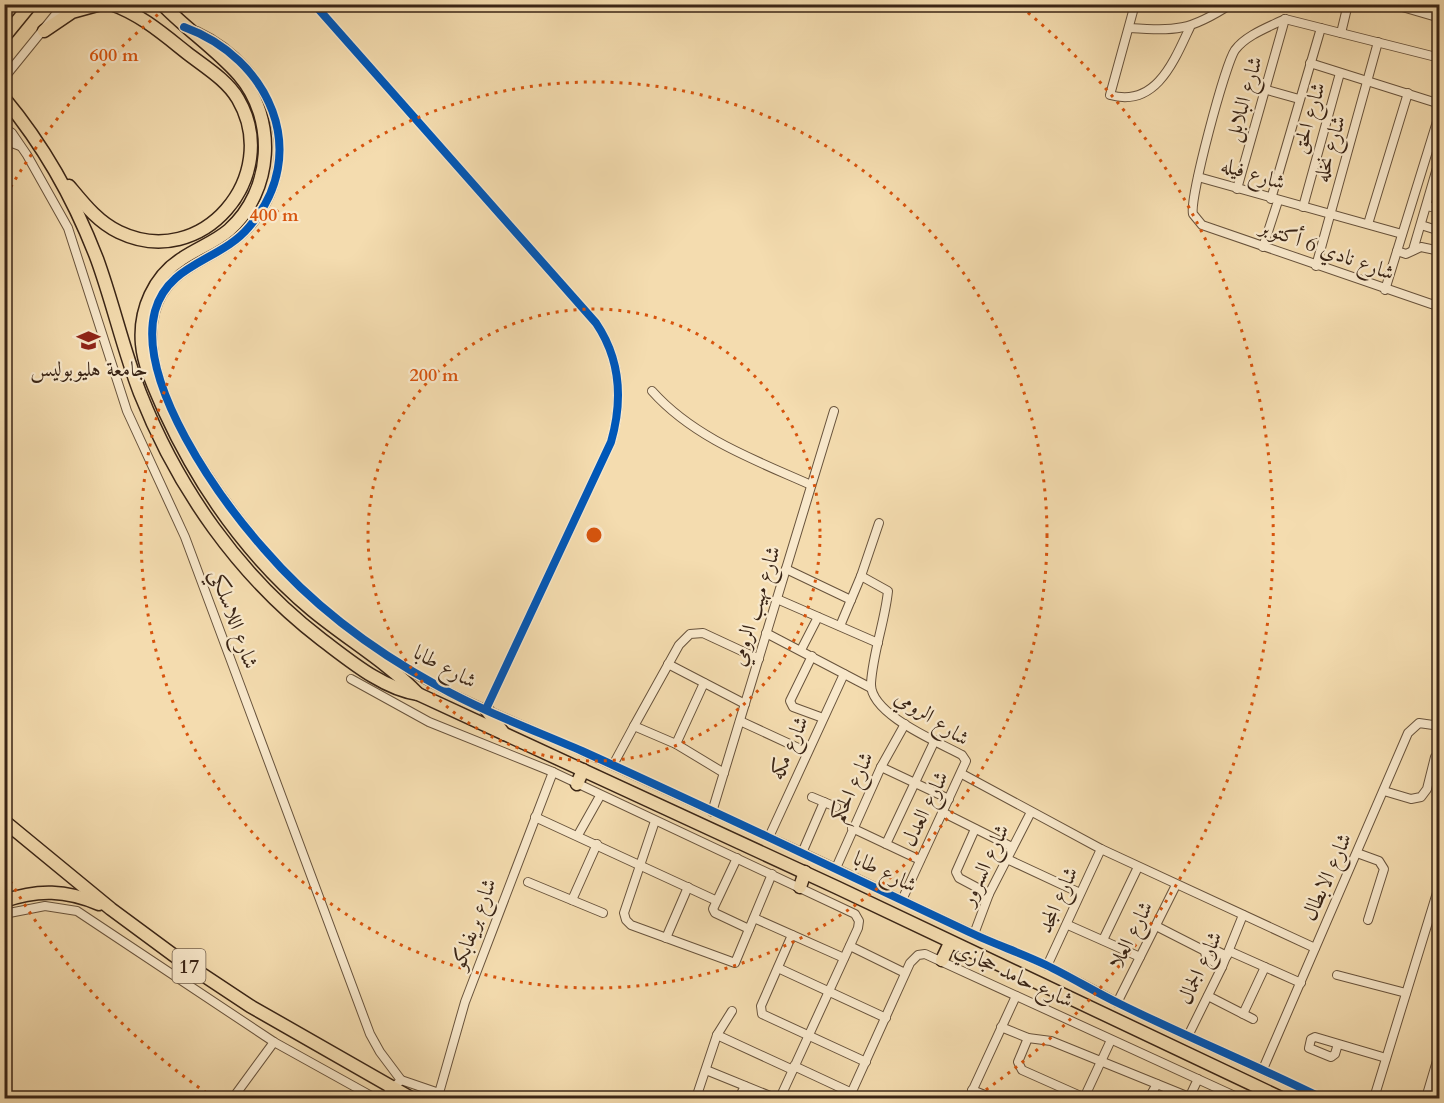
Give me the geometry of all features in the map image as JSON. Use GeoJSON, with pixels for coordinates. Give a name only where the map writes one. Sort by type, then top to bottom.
{"type":"FeatureCollection","features":[{"type":"Feature","properties":{"kind":"highway"},"geometry":{"type":"LineString","coordinates":[[4,37],[31,4]]}},
{"type":"Feature","properties":{"kind":"highway"},"geometry":{"type":"LineString","coordinates":[[44,32],[72,12],[101,4]]}},
{"type":"Feature","properties":{"kind":"highway"},"geometry":{"type":"LineString","coordinates":[[59,173],[101,221],[134,238],[158,241],[177,240],[200,231],[218,219],[243,186],[250,166],[252,140],[248,120],[228,86],[149,23],[111,4]]}},
{"type":"Feature","properties":{"kind":"highway"},"geometry":{"type":"LineString","coordinates":[[162,4],[239,76],[253,96],[262,119],[266,154],[257,190],[243,217],[228,232],[170,267],[159,280],[145,309],[142,326],[144,358],[160,400],[231,524],[284,585],[418,694]]}},
{"type":"Feature","properties":{"kind":"highway"},"geometry":{"type":"LineString","coordinates":[[4,98],[40,143],[59,173],[97,259],[140,392],[181,477],[204,513],[247,570],[291,615],[340,653],[399,690],[418,694],[805,872],[950,943],[1281,1098]]}},
{"type":"Feature","properties":{"kind":"highway"},"geometry":{"type":"LineString","coordinates":[[486,709],[504,734]]}},
{"type":"Feature","properties":{"kind":"highway"},"geometry":{"type":"LineString","coordinates":[[577,784],[583,770]]}},
{"type":"Feature","properties":{"kind":"highway","name":"17"},"geometry":{"type":"LineString","coordinates":[[4,821],[111,909],[176,957],[387,1094],[411,1098]]}},
{"type":"Feature","properties":{"kind":"highway"},"geometry":{"type":"LineString","coordinates":[[800,887],[805,872]]}},
{"type":"Feature","properties":{"kind":"highway"},"geometry":{"type":"LineString","coordinates":[[4,901],[31,893],[56,892],[87,899],[111,909]]}},
{"type":"Feature","properties":{"kind":"highway"},"geometry":{"type":"LineString","coordinates":[[942,960],[950,943]]}},
{"type":"Feature","properties":{"kind":"street"},"geometry":{"type":"LineString","coordinates":[[4,78],[44,32],[64,4]]}},
{"type":"Feature","properties":{"kind":"street"},"geometry":{"type":"LineString","coordinates":[[314,4],[596,323],[614,360],[618,381],[618,410],[611,442],[486,709]]}},
{"type":"Feature","properties":{"kind":"street"},"geometry":{"type":"LineString","coordinates":[[1136,4],[1110,95],[1124,99],[1140,95],[1163,77],[1190,27]]}},
{"type":"Feature","properties":{"kind":"street"},"geometry":{"type":"LineString","coordinates":[[1129,28],[1172,30],[1190,27],[1231,4]]}},
{"type":"Feature","properties":{"kind":"street"},"geometry":{"type":"LineString","coordinates":[[1341,33],[1348,4]]}},
{"type":"Feature","properties":{"kind":"street"},"geometry":{"type":"LineString","coordinates":[[1392,4],[1440,18]]}},
{"type":"Feature","properties":{"kind":"street"},"geometry":{"type":"LineString","coordinates":[[1198,177],[1229,60],[1245,40],[1285,19],[1440,58]]}},
{"type":"Feature","properties":{"kind":"street","name":"شارع البلابل"},"geometry":{"type":"LineString","coordinates":[[1237,189],[1267,90],[1285,19]]}},
{"type":"Feature","properties":{"kind":"street"},"geometry":{"type":"LineString","coordinates":[[1263,247],[1299,99],[1321,28]]}},
{"type":"Feature","properties":{"kind":"street","name":"شارع نخله"},"geometry":{"type":"LineString","coordinates":[[1316,266],[1378,42]]}},
{"type":"Feature","properties":{"kind":"street"},"geometry":{"type":"LineString","coordinates":[[1310,63],[1440,104]]}},
{"type":"Feature","properties":{"kind":"street","name":"شارع الحق"},"geometry":{"type":"LineString","coordinates":[[1303,207],[1340,73]]}},
{"type":"Feature","properties":{"kind":"street"},"geometry":{"type":"LineString","coordinates":[[1267,90],[1299,99]]}},
{"type":"Feature","properties":{"kind":"street"},"geometry":{"type":"LineString","coordinates":[[1368,224],[1408,93]]}},
{"type":"Feature","properties":{"kind":"street"},"geometry":{"type":"LineString","coordinates":[[1385,290],[1440,112]]}},
{"type":"Feature","properties":{"kind":"street","name":"شارع اللاسلكي"},"geometry":{"type":"LineString","coordinates":[[4,128],[12,133],[21,147],[68,228],[127,411],[185,537],[370,1034],[380,1053],[401,1080]]}},
{"type":"Feature","properties":{"kind":"street"},"geometry":{"type":"LineString","coordinates":[[4,140],[21,147]]}},
{"type":"Feature","properties":{"kind":"street"},"geometry":{"type":"LineString","coordinates":[[1413,250],[1430,191],[1437,177],[1439,159]]}},
{"type":"Feature","properties":{"kind":"street","name":"شارع فيله"},"geometry":{"type":"LineString","coordinates":[[1198,177],[1402,234]]}},
{"type":"Feature","properties":{"kind":"street","name":"شارع نادي 6 أكتوبر"},"geometry":{"type":"LineString","coordinates":[[1198,177],[1192,210],[1195,218],[1202,225],[1438,307]]}},
{"type":"Feature","properties":{"kind":"street"},"geometry":{"type":"LineString","coordinates":[[1430,191],[1440,193]]}},
{"type":"Feature","properties":{"kind":"street"},"geometry":{"type":"LineString","coordinates":[[1427,206],[1440,209]]}},
{"type":"Feature","properties":{"kind":"street"},"geometry":{"type":"LineString","coordinates":[[1421,225],[1440,231]]}},
{"type":"Feature","properties":{"kind":"street"},"geometry":{"type":"LineString","coordinates":[[1397,251],[1406,254],[1420,247],[1440,251]]}},
{"type":"Feature","properties":{"kind":"street"},"geometry":{"type":"LineString","coordinates":[[1438,307],[1440,293]]}},
{"type":"Feature","properties":{"kind":"street"},"geometry":{"type":"LineString","coordinates":[[652,391],[671,411],[702,433],[811,485]]}},
{"type":"Feature","properties":{"kind":"street","name":"شارع مهيب الرومي"},"geometry":{"type":"LineString","coordinates":[[712,812],[834,411]]}},
{"type":"Feature","properties":{"kind":"street","name":"شارع طابا"},"geometry":{"type":"LineString","coordinates":[[195,463],[265,551],[319,603],[356,634],[397,663],[442,689],[613,765],[1047,966],[1117,1003],[1322,1098]]}},
{"type":"Feature","properties":{"kind":"street"},"geometry":{"type":"LineString","coordinates":[[840,626],[861,576],[879,522]]}},
{"type":"Feature","properties":{"kind":"street"},"geometry":{"type":"LineString","coordinates":[[786,569],[851,600]]}},
{"type":"Feature","properties":{"kind":"street","name":"شارع الرومي"},"geometry":{"type":"LineString","coordinates":[[861,576],[888,591],[871,688],[879,705],[905,724],[962,755],[966,760],[963,770]]}},
{"type":"Feature","properties":{"kind":"street"},"geometry":{"type":"LineString","coordinates":[[777,599],[878,643]]}},
{"type":"Feature","properties":{"kind":"street"},"geometry":{"type":"LineString","coordinates":[[801,650],[818,617]]}},
{"type":"Feature","properties":{"kind":"street"},"geometry":{"type":"LineString","coordinates":[[613,765],[684,638],[695,633],[703,633],[759,659]]}},
{"type":"Feature","properties":{"kind":"street"},"geometry":{"type":"LineString","coordinates":[[766,633],[871,688]]}},
{"type":"Feature","properties":{"kind":"street"},"geometry":{"type":"LineString","coordinates":[[812,656],[790,701],[793,707],[823,718]]}},
{"type":"Feature","properties":{"kind":"street"},"geometry":{"type":"LineString","coordinates":[[668,664],[745,704]]}},
{"type":"Feature","properties":{"kind":"street","name":"شارع مكه"},"geometry":{"type":"LineString","coordinates":[[769,837],[844,674]]}},
{"type":"Feature","properties":{"kind":"street"},"geometry":{"type":"LineString","coordinates":[[351,679],[429,722],[553,772],[855,914],[859,921],[858,928],[780,1098]]}},
{"type":"Feature","properties":{"kind":"street"},"geometry":{"type":"LineString","coordinates":[[676,744],[704,683]]}},
{"type":"Feature","properties":{"kind":"street"},"geometry":{"type":"LineString","coordinates":[[740,721],[807,752]]}},
{"type":"Feature","properties":{"kind":"street","name":"شارع الابطال"},"geometry":{"type":"LineString","coordinates":[[1263,1069],[1411,729],[1424,721],[1440,726]]}},
{"type":"Feature","properties":{"kind":"street","name":"شارع الحكم"},"geometry":{"type":"LineString","coordinates":[[836,868],[881,767],[905,724]]}},
{"type":"Feature","properties":{"kind":"street"},"geometry":{"type":"LineString","coordinates":[[633,726],[676,744],[724,773]]}},
{"type":"Feature","properties":{"kind":"street"},"geometry":{"type":"LineString","coordinates":[[886,844],[935,740]]}},
{"type":"Feature","properties":{"kind":"street"},"geometry":{"type":"LineString","coordinates":[[1384,791],[1412,799],[1421,797],[1427,789],[1435,757]]}},
{"type":"Feature","properties":{"kind":"street"},"geometry":{"type":"LineString","coordinates":[[881,767],[949,799]]}},
{"type":"Feature","properties":{"kind":"street"},"geometry":{"type":"LineString","coordinates":[[963,770],[1031,812],[1101,849],[1315,948]]}},
{"type":"Feature","properties":{"kind":"street","name":"شارع العدل"},"geometry":{"type":"LineString","coordinates":[[902,900],[963,770]]}},
{"type":"Feature","properties":{"kind":"street","name":"شارع بريفابكو"},"geometry":{"type":"LineString","coordinates":[[401,1080],[439,1093],[465,1002],[553,772]]}},
{"type":"Feature","properties":{"kind":"street"},"geometry":{"type":"LineString","coordinates":[[578,836],[600,796]]}},
{"type":"Feature","properties":{"kind":"street"},"geometry":{"type":"LineString","coordinates":[[812,797],[836,807]]}},
{"type":"Feature","properties":{"kind":"street"},"geometry":{"type":"LineString","coordinates":[[802,853],[824,802]]}},
{"type":"Feature","properties":{"kind":"street"},"geometry":{"type":"LineString","coordinates":[[942,812],[1012,847]]}},
{"type":"Feature","properties":{"kind":"street","name":"شارع السرور"},"geometry":{"type":"LineString","coordinates":[[974,934],[989,894],[1031,812]]}},
{"type":"Feature","properties":{"kind":"street"},"geometry":{"type":"LineString","coordinates":[[535,817],[715,900]]}},
{"type":"Feature","properties":{"kind":"street"},"geometry":{"type":"LineString","coordinates":[[655,821],[639,864],[624,917],[631,925],[735,963],[772,874]]}},
{"type":"Feature","properties":{"kind":"street"},"geometry":{"type":"LineString","coordinates":[[852,828],[920,860]]}},
{"type":"Feature","properties":{"kind":"street"},"geometry":{"type":"LineString","coordinates":[[975,829],[956,872],[959,878],[989,894]]}},
{"type":"Feature","properties":{"kind":"street"},"geometry":{"type":"LineString","coordinates":[[572,900],[597,844]]}},
{"type":"Feature","properties":{"kind":"street","name":"شارع المجد"},"geometry":{"type":"LineString","coordinates":[[1047,966],[1068,925],[1101,849]]}},
{"type":"Feature","properties":{"kind":"street"},"geometry":{"type":"LineString","coordinates":[[1357,853],[1379,861],[1384,868],[1368,920]]}},
{"type":"Feature","properties":{"kind":"street"},"geometry":{"type":"LineString","coordinates":[[736,858],[712,906],[715,913],[749,929]]}},
{"type":"Feature","properties":{"kind":"street"},"geometry":{"type":"LineString","coordinates":[[1007,858],[1080,893]]}},
{"type":"Feature","properties":{"kind":"street"},"geometry":{"type":"LineString","coordinates":[[1103,940],[1138,867]]}},
{"type":"Feature","properties":{"kind":"street"},"geometry":{"type":"LineString","coordinates":[[528,882],[603,913]]}},
{"type":"Feature","properties":{"kind":"street"},"geometry":{"type":"LineString","coordinates":[[1374,1098],[1440,883]]}},
{"type":"Feature","properties":{"kind":"street","name":"شارع العلا"},"geometry":{"type":"LineString","coordinates":[[1117,1003],[1176,885]]}},
{"type":"Feature","properties":{"kind":"street"},"geometry":{"type":"LineString","coordinates":[[666,938],[688,887]]}},
{"type":"Feature","properties":{"kind":"street"},"geometry":{"type":"LineString","coordinates":[[4,914],[45,906],[77,911],[274,1042],[375,1098]]}},
{"type":"Feature","properties":{"kind":"street","name":"شارع الجمال"},"geometry":{"type":"LineString","coordinates":[[1188,1036],[1228,954],[1243,915]]}},
{"type":"Feature","properties":{"kind":"street"},"geometry":{"type":"LineString","coordinates":[[754,918],[844,958]]}},
{"type":"Feature","properties":{"kind":"street"},"geometry":{"type":"LineString","coordinates":[[1068,925],[1140,957]]}},
{"type":"Feature","properties":{"kind":"street"},"geometry":{"type":"LineString","coordinates":[[1156,926],[1205,951]]}},
{"type":"Feature","properties":{"kind":"street"},"geometry":{"type":"LineString","coordinates":[[792,935],[761,1011],[764,1016],[866,1062]]}},
{"type":"Feature","properties":{"kind":"street"},"geometry":{"type":"LineString","coordinates":[[850,946],[905,974]]}},
{"type":"Feature","properties":{"kind":"street"},"geometry":{"type":"LineString","coordinates":[[1205,951],[1211,948],[1300,983]]}},
{"type":"Feature","properties":{"kind":"street"},"geometry":{"type":"LineString","coordinates":[[1205,951],[1206,957],[1222,967]]}},
{"type":"Feature","properties":{"kind":"street","name":"شارع حامد حجازي"},"geometry":{"type":"LineString","coordinates":[[850,1096],[910,963],[918,955],[925,954],[1239,1098]]}},
{"type":"Feature","properties":{"kind":"street"},"geometry":{"type":"LineString","coordinates":[[778,968],[886,1018]]}},
{"type":"Feature","properties":{"kind":"street"},"geometry":{"type":"LineString","coordinates":[[1243,1014],[1265,968]]}},
{"type":"Feature","properties":{"kind":"street"},"geometry":{"type":"LineString","coordinates":[[1337,975],[1406,993]]}},
{"type":"Feature","properties":{"kind":"street"},"geometry":{"type":"LineString","coordinates":[[992,1098],[971,1094],[1016,996]]}},
{"type":"Feature","properties":{"kind":"street"},"geometry":{"type":"LineString","coordinates":[[1208,996],[1253,1019]]}},
{"type":"Feature","properties":{"kind":"street"},"geometry":{"type":"LineString","coordinates":[[696,1098],[717,1035],[732,1011]]}},
{"type":"Feature","properties":{"kind":"street"},"geometry":{"type":"LineString","coordinates":[[1000,1027],[1028,1038],[1052,1041],[1189,1098],[1198,1079]]}},
{"type":"Feature","properties":{"kind":"street"},"geometry":{"type":"LineString","coordinates":[[717,1035],[794,1068],[850,1096]]}},
{"type":"Feature","properties":{"kind":"street"},"geometry":{"type":"LineString","coordinates":[[1028,1038],[1018,1062],[1022,1070],[1085,1098],[1111,1040]]}},
{"type":"Feature","properties":{"kind":"street"},"geometry":{"type":"LineString","coordinates":[[233,1098],[274,1042]]}},
{"type":"Feature","properties":{"kind":"street"},"geometry":{"type":"LineString","coordinates":[[1338,1044],[1386,1058]]}},
{"type":"Feature","properties":{"kind":"street"},"geometry":{"type":"LineString","coordinates":[[1426,1098],[1440,1051]]}},
{"type":"Feature","properties":{"kind":"street"},"geometry":{"type":"LineString","coordinates":[[706,1070],[775,1098]]}},
{"type":"Feature","properties":{"kind":"street"},"geometry":{"type":"LineString","coordinates":[[387,1094],[401,1080]]}},
{"type":"Feature","properties":{"kind":"street"},"geometry":{"type":"LineString","coordinates":[[1149,1098],[1157,1084]]}},
{"type":"Feature","properties":{"kind":"street"},"geometry":{"type":"LineString","coordinates":[[739,1098],[745,1086]]}},
{"type":"Feature","properties":{"kind":"cycle path"},"geometry":{"type":"LineString","coordinates":[[314,4],[596,323],[611,351],[615,366],[618,396],[611,442],[486,709]]}},
{"type":"Feature","properties":{"kind":"cycle path"},"geometry":{"type":"LineString","coordinates":[[184,27],[214,41],[239,61],[259,84],[272,111],[279,139],[278,169],[268,198],[249,227],[224,248],[183,272],[171,282],[162,295],[155,311],[152,340],[158,371],[169,404],[205,470],[246,527],[302,589],[367,642],[455,695],[582,751],[978,936],[1046,965],[1145,1016],[1322,1098]]}},
{"type":"Feature","properties":{"kind":"place","name":"جامعة هليوبوليس"},"geometry":{"type":"Point","coordinates":[89,341]}}]}
